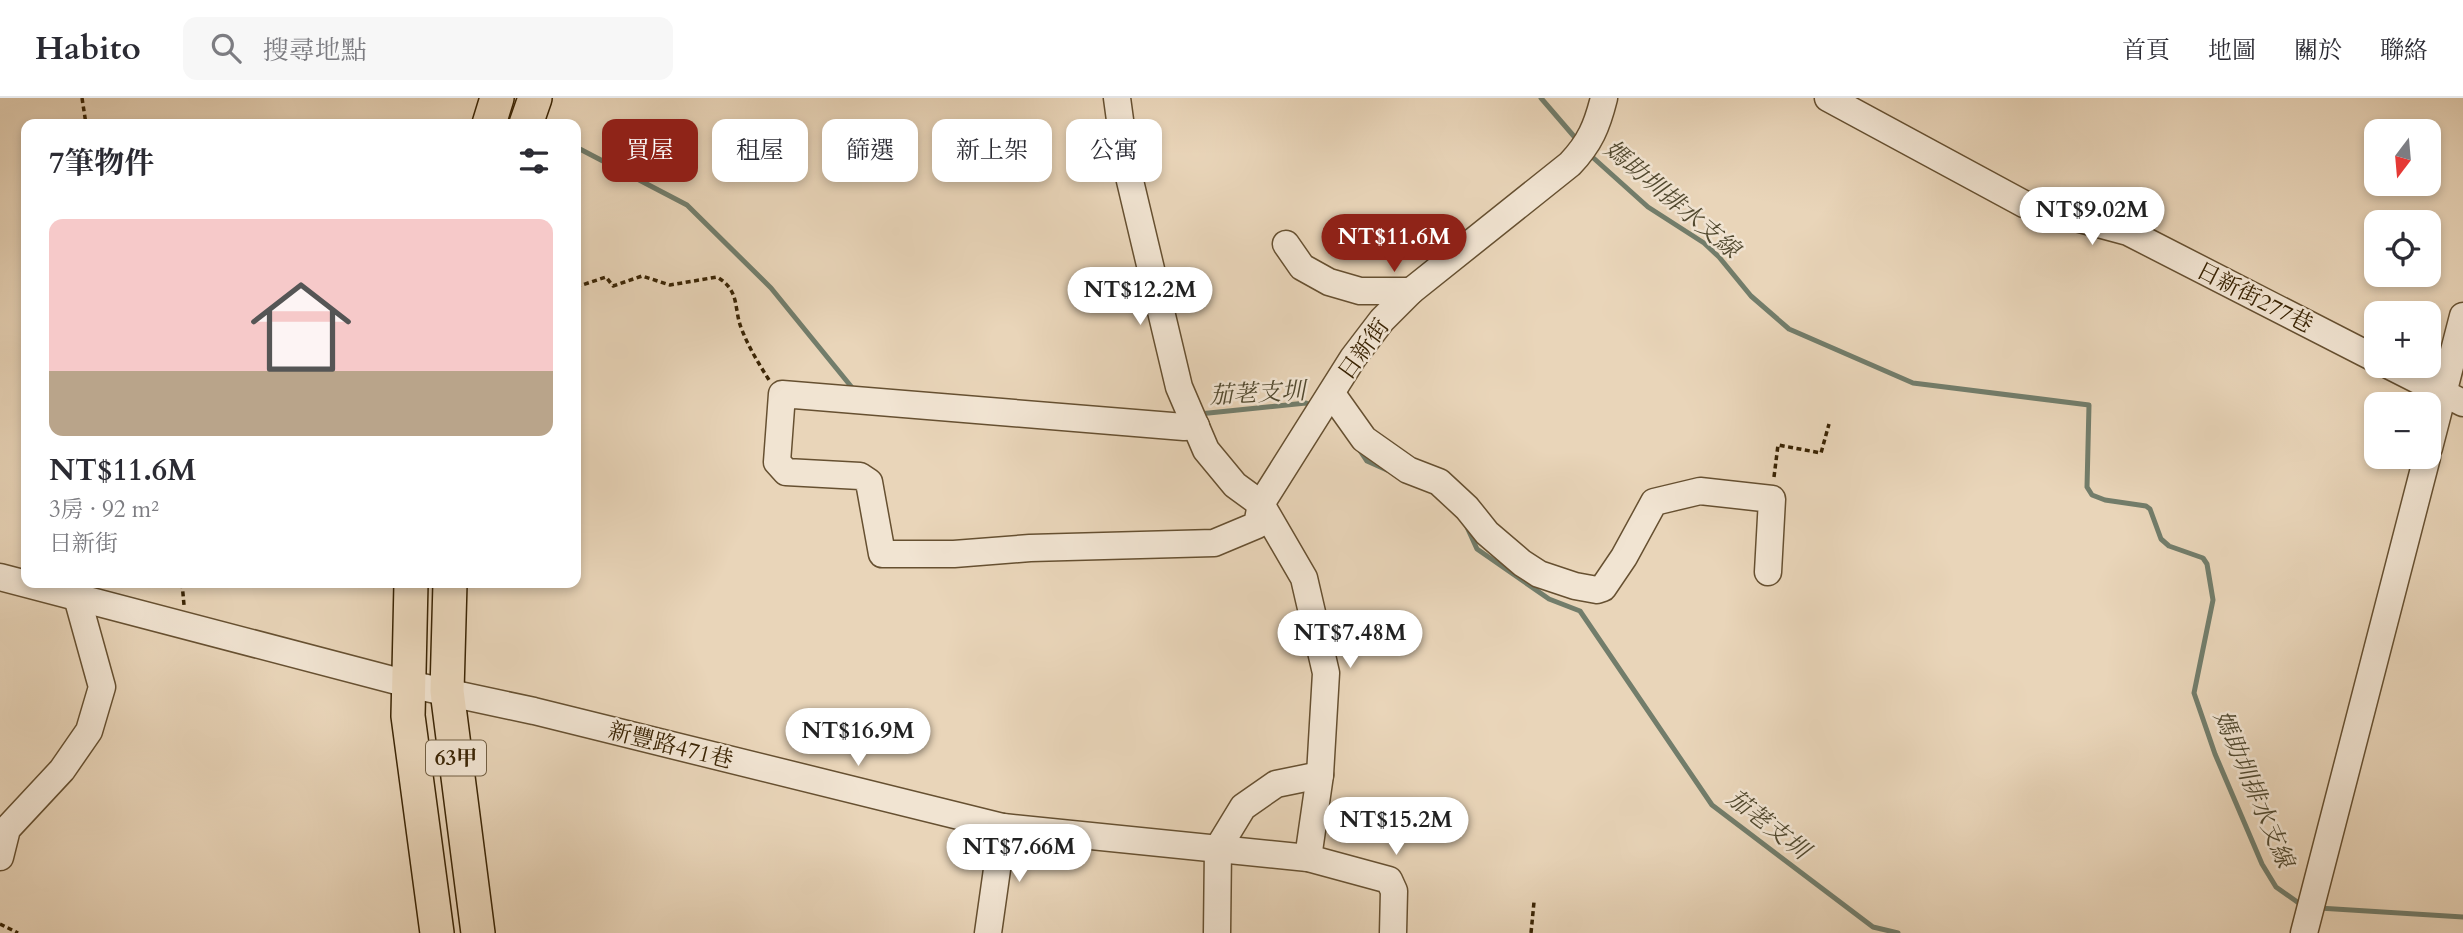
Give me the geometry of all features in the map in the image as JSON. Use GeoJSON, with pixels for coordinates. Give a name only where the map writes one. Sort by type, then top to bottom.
{"type":"FeatureCollection","features":[{"type":"Feature","properties":{"kind":"main road","name":"63甲"},"geometry":{"type":"LineString","coordinates":[[411,588],[408,716],[437,933]]}},
{"type":"Feature","properties":{"kind":"main road","name":"63甲"},"geometry":{"type":"LineString","coordinates":[[450,588],[447,691],[478,933]]}},
{"type":"Feature","properties":{"kind":"street"},"geometry":{"type":"LineString","coordinates":[[1117,98],[1126,164],[1179,387],[1206,450],[1235,485],[1261,504],[1304,578],[1326,673],[1320,775],[1308,858]]}},
{"type":"Feature","properties":{"kind":"street","name":"日新街"},"geometry":{"type":"LineString","coordinates":[[782,394],[777,462],[786,472],[860,476],[869,482],[882,554],[954,554],[1030,548],[1214,543],[1256,525],[1261,504],[1360,348],[1382,320],[1410,291],[1570,164],[1585,148],[1598,121],[1604,98]]}},
{"type":"Feature","properties":{"kind":"street","name":"日新街277巷"},"geometry":{"type":"LineString","coordinates":[[1828,98],[2024,204],[2128,232],[2364,353]]}},
{"type":"Feature","properties":{"kind":"street"},"geometry":{"type":"LineString","coordinates":[[1286,244],[1302,267],[1329,282],[1360,291],[1410,291]]}},
{"type":"Feature","properties":{"kind":"street"},"geometry":{"type":"LineString","coordinates":[[2441,424],[2453,398],[2463,316]]}},
{"type":"Feature","properties":{"kind":"street"},"geometry":{"type":"LineString","coordinates":[[2413,378],[2453,398]]}},
{"type":"Feature","properties":{"kind":"street"},"geometry":{"type":"LineString","coordinates":[[782,394],[1196,426]]}},
{"type":"Feature","properties":{"kind":"street"},"geometry":{"type":"LineString","coordinates":[[1332,394],[1364,439],[1408,470],[1439,482],[1467,508],[1487,533],[1521,563],[1539,574],[1575,586],[1597,590],[1603,587],[1624,557],[1654,502],[1700,491],[1772,499],[1768,572]]}},
{"type":"Feature","properties":{"kind":"street"},"geometry":{"type":"LineString","coordinates":[[2304,933],[2424,469]]}},
{"type":"Feature","properties":{"kind":"street","name":"新豐路471巷"},"geometry":{"type":"LineString","coordinates":[[0,577],[21,582]]}},
{"type":"Feature","properties":{"kind":"street","name":"新豐路471巷"},"geometry":{"type":"LineString","coordinates":[[42,588],[408,684],[447,691],[1003,827],[1308,858],[1390,880],[1394,891],[1393,933]]}},
{"type":"Feature","properties":{"kind":"street"},"geometry":{"type":"LineString","coordinates":[[0,857],[3,828],[62,770],[89,732],[102,687],[77,597]]}},
{"type":"Feature","properties":{"kind":"street"},"geometry":{"type":"LineString","coordinates":[[1217,933],[1218,848],[1243,807],[1276,784],[1320,775]]}},
{"type":"Feature","properties":{"kind":"street"},"geometry":{"type":"LineString","coordinates":[[988,933],[1003,827]]}},
{"type":"Feature","properties":{"kind":"path"},"geometry":{"type":"LineString","coordinates":[[82,98],[85,119]]}},
{"type":"Feature","properties":{"kind":"path"},"geometry":{"type":"LineString","coordinates":[[581,285],[606,277],[613,285],[642,276],[670,285],[717,277],[727,283],[736,300],[740,327],[774,389],[782,394]]}},
{"type":"Feature","properties":{"kind":"path"},"geometry":{"type":"LineString","coordinates":[[1772,499],[1778,445],[1821,453],[1829,424]]}},
{"type":"Feature","properties":{"kind":"path"},"geometry":{"type":"LineString","coordinates":[[1531,933],[1534,902]]}},
{"type":"Feature","properties":{"kind":"path"},"geometry":{"type":"LineString","coordinates":[[0,924],[18,933]]}},
{"type":"Feature","properties":{"kind":"waterway","name":"媽助圳排水支線"},"geometry":{"type":"LineString","coordinates":[[1541,98],[1578,141]]}},
{"type":"Feature","properties":{"kind":"waterway","name":"茄荖支圳"},"geometry":{"type":"LineString","coordinates":[[581,150],[687,205],[771,288],[854,390]]}},
{"type":"Feature","properties":{"kind":"waterway","name":"媽助圳排水支線"},"geometry":{"type":"LineString","coordinates":[[1589,154],[1648,207],[1704,243],[1751,296],[1789,329],[1913,383],[2089,405],[2087,487],[2092,495],[2105,500],[2146,506],[2150,509],[2161,539],[2169,546],[2203,558],[2207,564],[2213,600],[2194,693],[2215,754],[2262,864],[2276,887],[2303,906]]}},
{"type":"Feature","properties":{"kind":"waterway","name":"茄荖支圳"},"geometry":{"type":"LineString","coordinates":[[1199,414],[1306,403],[1314,406]]}},
{"type":"Feature","properties":{"kind":"waterway","name":"茄荖支圳"},"geometry":{"type":"LineString","coordinates":[[1359,449],[1367,461],[1387,470]]}},
{"type":"Feature","properties":{"kind":"waterway","name":"茄荖支圳"},"geometry":{"type":"LineString","coordinates":[[1467,527],[1477,549],[1549,599],[1580,611],[1712,805],[1873,927],[1898,933]]}},
{"type":"Feature","properties":{"kind":"waterway","name":"媽助圳排水支線"},"geometry":{"type":"LineString","coordinates":[[2319,908],[2463,917]]}}]}
